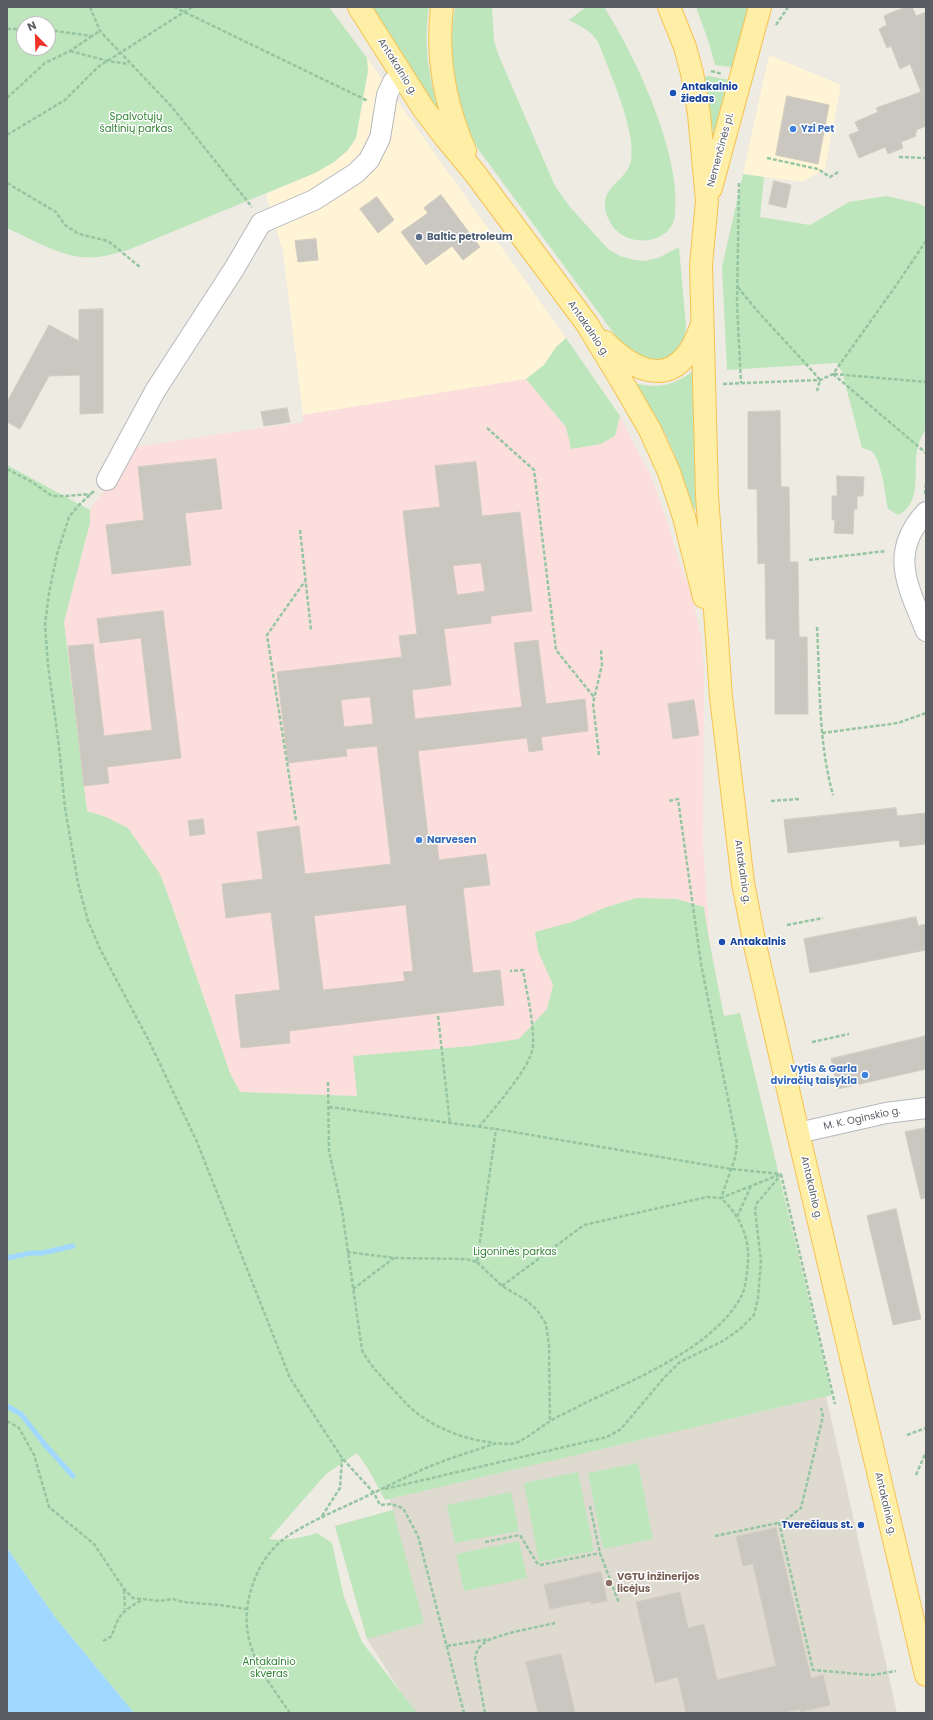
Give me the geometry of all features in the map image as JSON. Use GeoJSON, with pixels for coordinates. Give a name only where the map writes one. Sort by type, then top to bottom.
{"type":"FeatureCollection","features":[{"type":"Feature","properties":{"kind":"main road","name":"Antakalnio g."},"geometry":{"type":"LineString","coordinates":[[359,7],[440,131],[474,172],[587,324],[650,430],[669,472],[684,517],[707,612],[721,697],[743,883],[755,945],[926,1675]]}},
{"type":"Feature","properties":{"kind":"main road"},"geometry":{"type":"LineString","coordinates":[[442,7],[439,33],[441,69],[446,98],[456,131],[474,172]]}},
{"type":"Feature","properties":{"kind":"main road","name":"Antakalnio g."},"geometry":{"type":"LineString","coordinates":[[670,7],[685,47],[692,73],[699,114],[707,201],[701,265],[708,495],[721,697]]}},
{"type":"Feature","properties":{"kind":"main road","name":"Nemenčinės pl."},"geometry":{"type":"LineString","coordinates":[[707,201],[760,7]]}},
{"type":"Feature","properties":{"kind":"main road"},"geometry":{"type":"LineString","coordinates":[[587,324],[627,360],[637,366],[656,372],[667,369],[685,358],[703,323]]}},
{"type":"Feature","properties":{"kind":"street"},"geometry":{"type":"LineString","coordinates":[[108,480],[154,391],[234,269],[260,223],[314,200],[356,173],[370,160],[380,138],[386,95],[393,82],[402,75]]}},
{"type":"Feature","properties":{"kind":"street"},"geometry":{"type":"LineString","coordinates":[[926,512],[909,535],[905,548],[904,563],[908,587],[926,631]]}},
{"type":"Feature","properties":{"kind":"street","name":"M. K. Oginskio g."},"geometry":{"type":"LineString","coordinates":[[798,1133],[886,1113],[926,1108]]}},
{"type":"Feature","properties":{"kind":"path"},"geometry":{"type":"LineString","coordinates":[[90,7],[100,31],[120,54],[146,78],[171,106],[252,206],[260,223]]}},
{"type":"Feature","properties":{"kind":"path"},"geometry":{"type":"LineString","coordinates":[[174,7],[369,102],[371,94]]}},
{"type":"Feature","properties":{"kind":"path"},"geometry":{"type":"LineString","coordinates":[[7,135],[65,100],[98,67],[192,7]]}},
{"type":"Feature","properties":{"kind":"path"},"geometry":{"type":"LineString","coordinates":[[56,31],[92,36]]}},
{"type":"Feature","properties":{"kind":"path"},"geometry":{"type":"LineString","coordinates":[[7,98],[44,63],[70,51],[100,31]]}},
{"type":"Feature","properties":{"kind":"path"},"geometry":{"type":"LineString","coordinates":[[70,51],[108,61],[130,64]]}},
{"type":"Feature","properties":{"kind":"path"},"geometry":{"type":"LineString","coordinates":[[899,157],[926,158]]}},
{"type":"Feature","properties":{"kind":"path"},"geometry":{"type":"LineString","coordinates":[[767,158],[818,168],[830,177],[840,171]]}},
{"type":"Feature","properties":{"kind":"path"},"geometry":{"type":"LineString","coordinates":[[7,183],[56,212],[65,226],[79,234],[108,241],[140,267]]}},
{"type":"Feature","properties":{"kind":"path"},"geometry":{"type":"LineString","coordinates":[[740,183],[737,286],[741,383]]}},
{"type":"Feature","properties":{"kind":"path"},"geometry":{"type":"LineString","coordinates":[[252,206],[258,203]]}},
{"type":"Feature","properties":{"kind":"path"},"geometry":{"type":"LineString","coordinates":[[834,374],[926,241]]}},
{"type":"Feature","properties":{"kind":"path"},"geometry":{"type":"LineString","coordinates":[[737,286],[755,309],[792,347],[820,380]]}},
{"type":"Feature","properties":{"kind":"path"},"geometry":{"type":"LineString","coordinates":[[834,374],[926,453]]}},
{"type":"Feature","properties":{"kind":"path"},"geometry":{"type":"LineString","coordinates":[[723,384],[820,380],[834,374],[926,382]]}},
{"type":"Feature","properties":{"kind":"path"},"geometry":{"type":"LineString","coordinates":[[817,391],[820,380]]}},
{"type":"Feature","properties":{"kind":"path"},"geometry":{"type":"LineString","coordinates":[[487,428],[534,470],[556,650],[594,697]]}},
{"type":"Feature","properties":{"kind":"path"},"geometry":{"type":"LineString","coordinates":[[7,469],[32,482],[52,496],[91,494]]}},
{"type":"Feature","properties":{"kind":"path"},"geometry":{"type":"LineString","coordinates":[[108,480],[79,505],[69,517],[56,560],[49,593],[45,625],[48,665],[59,746],[64,800],[78,883],[88,921],[100,949],[149,1041],[197,1142],[290,1378],[342,1458],[374,1493],[380,1505],[391,1504],[403,1508],[418,1536],[464,1713]]}},
{"type":"Feature","properties":{"kind":"path"},"geometry":{"type":"LineString","coordinates":[[926,483],[926,495]]}},
{"type":"Feature","properties":{"kind":"path"},"geometry":{"type":"LineString","coordinates":[[300,530],[311,630]]}},
{"type":"Feature","properties":{"kind":"path"},"geometry":{"type":"LineString","coordinates":[[809,560],[892,551]]}},
{"type":"Feature","properties":{"kind":"path"},"geometry":{"type":"LineString","coordinates":[[296,820],[267,635],[305,581]]}},
{"type":"Feature","properties":{"kind":"path"},"geometry":{"type":"LineString","coordinates":[[817,626],[822,734],[826,770],[834,795]]}},
{"type":"Feature","properties":{"kind":"path"},"geometry":{"type":"LineString","coordinates":[[599,755],[593,703],[602,665],[601,650]]}},
{"type":"Feature","properties":{"kind":"path"},"geometry":{"type":"LineString","coordinates":[[822,734],[898,723],[926,713]]}},
{"type":"Feature","properties":{"kind":"path"},"geometry":{"type":"LineString","coordinates":[[668,801],[678,799],[701,964],[737,1144],[731,1169],[721,1198]]}},
{"type":"Feature","properties":{"kind":"path"},"geometry":{"type":"LineString","coordinates":[[771,801],[799,799]]}},
{"type":"Feature","properties":{"kind":"path"},"geometry":{"type":"LineString","coordinates":[[787,925],[823,918]]}},
{"type":"Feature","properties":{"kind":"path"},"geometry":{"type":"LineString","coordinates":[[479,1128],[525,1068],[533,1047],[531,1019],[523,970],[510,971]]}},
{"type":"Feature","properties":{"kind":"path"},"geometry":{"type":"LineString","coordinates":[[438,1016],[450,1124]]}},
{"type":"Feature","properties":{"kind":"path"},"geometry":{"type":"LineString","coordinates":[[812,1042],[849,1034]]}},
{"type":"Feature","properties":{"kind":"path"},"geometry":{"type":"LineString","coordinates":[[328,1082],[329,1151],[342,1210],[362,1350],[373,1368],[414,1411],[436,1425],[459,1436],[479,1441],[497,1443],[507,1444],[518,1442],[550,1421],[661,1366],[706,1336],[729,1314],[743,1294],[748,1270],[749,1249],[744,1232],[729,1205],[721,1198]]}},
{"type":"Feature","properties":{"kind":"path"},"geometry":{"type":"LineString","coordinates":[[329,1107],[479,1128],[496,1129],[731,1169],[781,1174]]}},
{"type":"Feature","properties":{"kind":"path"},"geometry":{"type":"LineString","coordinates":[[477,1262],[496,1129]]}},
{"type":"Feature","properties":{"kind":"path"},"geometry":{"type":"LineString","coordinates":[[502,1286],[584,1225],[707,1197],[721,1198],[781,1174]]}},
{"type":"Feature","properties":{"kind":"path"},"geometry":{"type":"LineString","coordinates":[[781,1174],[835,1404]]}},
{"type":"Feature","properties":{"kind":"path"},"geometry":{"type":"LineString","coordinates":[[380,1490],[607,1437],[621,1429],[662,1379],[680,1362],[724,1341],[740,1329],[754,1315],[758,1298],[761,1261],[755,1210],[757,1203],[781,1174]]}},
{"type":"Feature","properties":{"kind":"path"},"geometry":{"type":"LineString","coordinates":[[737,1217],[751,1186]]}},
{"type":"Feature","properties":{"kind":"path"},"geometry":{"type":"LineString","coordinates":[[347,1252],[394,1258],[466,1259],[477,1262],[502,1286],[526,1300],[537,1310],[546,1324],[549,1345],[550,1421]]}},
{"type":"Feature","properties":{"kind":"path"},"geometry":{"type":"LineString","coordinates":[[353,1289],[394,1258]]}},
{"type":"Feature","properties":{"kind":"path"},"geometry":{"type":"LineString","coordinates":[[715,1536],[782,1522],[801,1508],[823,1416],[821,1408]]}},
{"type":"Feature","properties":{"kind":"path"},"geometry":{"type":"LineString","coordinates":[[7,1421],[19,1428],[34,1455],[50,1507],[94,1544],[124,1589],[133,1598],[142,1600],[173,1599],[182,1602],[220,1605],[246,1610]]}},
{"type":"Feature","properties":{"kind":"path"},"geometry":{"type":"LineString","coordinates":[[907,1435],[926,1428]]}},
{"type":"Feature","properties":{"kind":"path"},"geometry":{"type":"LineString","coordinates":[[290,1713],[257,1662],[251,1646],[247,1628],[246,1610],[255,1579],[268,1556],[284,1539],[321,1518],[427,1467],[497,1443]]}},
{"type":"Feature","properties":{"kind":"path"},"geometry":{"type":"LineString","coordinates":[[916,1475],[926,1452]]}},
{"type":"Feature","properties":{"kind":"path"},"geometry":{"type":"LineString","coordinates":[[321,1518],[340,1488],[342,1458]]}},
{"type":"Feature","properties":{"kind":"path"},"geometry":{"type":"LineString","coordinates":[[590,1506],[600,1553],[619,1603]]}},
{"type":"Feature","properties":{"kind":"path"},"geometry":{"type":"LineString","coordinates":[[778,1522],[813,1670],[872,1675],[896,1671]]}},
{"type":"Feature","properties":{"kind":"path"},"geometry":{"type":"LineString","coordinates":[[485,1542],[520,1535],[537,1563],[540,1565],[600,1553]]}},
{"type":"Feature","properties":{"kind":"path"},"geometry":{"type":"LineString","coordinates":[[124,1589],[125,1610]]}},
{"type":"Feature","properties":{"kind":"path"},"geometry":{"type":"LineString","coordinates":[[103,1641],[112,1636],[119,1616],[125,1610],[142,1600]]}},
{"type":"Feature","properties":{"kind":"path"},"geometry":{"type":"LineString","coordinates":[[447,1646],[492,1639],[555,1623]]}},
{"type":"Feature","properties":{"kind":"path"},"geometry":{"type":"LineString","coordinates":[[485,1713],[475,1659],[477,1651],[483,1644],[492,1639]]}},
{"type":"Feature","properties":{"kind":"shaded area"},"geometry":{"type":"Polygon","coordinates":[[[769,55],[841,85],[825,169],[802,182],[743,174],[769,55]]]}},
{"type":"Feature","properties":{"kind":"shaded area"},"geometry":{"type":"Polygon","coordinates":[[[367,58],[566,338],[556,347],[544,365],[526,379],[303,415],[283,252],[266,194],[315,173],[334,162],[347,151],[356,138],[368,71],[367,58]]]}},
{"type":"Feature","properties":{"kind":"shaded area"},"geometry":{"type":"Polygon","coordinates":[[[526,379],[566,427],[615,436],[620,416],[650,474],[668,523],[679,562],[691,592],[702,641],[704,671],[703,844],[710,945],[724,1016],[740,1013],[832,1395],[385,1500],[367,1467],[357,1453],[240,1092],[230,1073],[172,906],[106,817],[87,811],[64,622],[90,523],[90,510],[112,479],[126,448],[303,422],[303,415],[526,379]]]}},
{"type":"Feature","properties":{"kind":"shaded area","name":"VGTU inžinerijos licėjus"},"geometry":{"type":"Polygon","coordinates":[[[826,1396],[897,1713],[414,1713],[367,1639],[335,1526],[393,1510],[389,1498],[826,1396]]]}},
{"type":"Feature","properties":{"kind":"green space","name":"Spalvotųjų šaltinių parkas"},"geometry":{"type":"Polygon","coordinates":[[[7,7],[329,7],[367,58],[368,71],[356,138],[347,151],[334,162],[315,173],[128,250],[102,256],[86,257],[62,253],[39,244],[7,228],[7,7]]]}},
{"type":"Feature","properties":{"kind":"green space"},"geometry":{"type":"Polygon","coordinates":[[[366,7],[429,7],[427,20],[428,60],[432,86],[439,112],[366,7]]]}},
{"type":"Feature","properties":{"kind":"green space"},"geometry":{"type":"Polygon","coordinates":[[[455,7],[492,7],[494,40],[498,54],[555,186],[570,207],[608,249],[620,256],[645,261],[658,258],[679,247],[686,327],[682,343],[675,352],[667,358],[659,361],[643,358],[628,348],[615,335],[478,149],[470,133],[464,115],[455,80],[452,43],[455,7]]]}},
{"type":"Feature","properties":{"kind":"green space"},"geometry":{"type":"Polygon","coordinates":[[[586,7],[604,7],[617,28],[642,79],[664,136],[671,164],[675,191],[675,215],[672,225],[665,233],[656,238],[635,240],[624,236],[615,230],[605,209],[608,192],[624,175],[628,168],[631,160],[632,147],[630,133],[621,102],[599,44],[590,33],[569,20],[586,7]]]}},
{"type":"Feature","properties":{"kind":"green space"},"geometry":{"type":"Polygon","coordinates":[[[696,7],[750,7],[732,67],[715,65],[696,7]]]}},
{"type":"Feature","properties":{"kind":"green space"},"geometry":{"type":"Polygon","coordinates":[[[708,76],[730,80],[715,144],[704,77],[708,76]]]}},
{"type":"Feature","properties":{"kind":"green space"},"geometry":{"type":"Polygon","coordinates":[[[743,174],[764,177],[760,217],[810,225],[849,202],[886,196],[917,203],[926,207],[926,430],[920,440],[917,452],[913,499],[907,508],[898,515],[888,509],[880,469],[875,455],[871,451],[862,448],[842,372],[837,363],[727,370],[722,267],[743,174]]]}},
{"type":"Feature","properties":{"kind":"green space"},"geometry":{"type":"Polygon","coordinates":[[[566,338],[620,416],[615,436],[601,444],[571,449],[566,427],[526,379],[544,365],[556,347],[566,338]]]}},
{"type":"Feature","properties":{"kind":"green space"},"geometry":{"type":"Polygon","coordinates":[[[692,372],[696,509],[694,509],[676,458],[665,433],[634,383],[650,386],[664,385],[685,377],[692,372]]]}},
{"type":"Feature","properties":{"kind":"green space"},"geometry":{"type":"Polygon","coordinates":[[[7,465],[90,510],[90,523],[64,622],[87,811],[106,817],[128,828],[160,874],[230,1073],[240,1092],[357,1096],[353,1056],[471,1046],[519,1039],[547,1009],[553,985],[538,951],[535,932],[572,922],[604,908],[636,898],[677,899],[704,907],[724,1016],[740,1013],[832,1395],[385,1500],[367,1467],[357,1453],[326,1474],[269,1539],[293,1539],[317,1533],[332,1543],[344,1597],[362,1642],[417,1713],[134,1713],[55,1617],[7,1548],[7,465]]]}},
{"type":"Feature","properties":{"kind":"green space"},"geometry":{"type":"Polygon","coordinates":[[[638,1463],[653,1539],[603,1549],[588,1473],[638,1463]]]}},
{"type":"Feature","properties":{"kind":"green space"},"geometry":{"type":"Polygon","coordinates":[[[578,1472],[594,1551],[539,1562],[524,1483],[578,1472]]]}},
{"type":"Feature","properties":{"kind":"green space"},"geometry":{"type":"Polygon","coordinates":[[[511,1492],[519,1531],[455,1543],[447,1505],[511,1492]]]}},
{"type":"Feature","properties":{"kind":"green space"},"geometry":{"type":"Polygon","coordinates":[[[393,1510],[424,1623],[367,1639],[335,1526],[393,1510]]]}},
{"type":"Feature","properties":{"kind":"green space"},"geometry":{"type":"Polygon","coordinates":[[[519,1541],[527,1578],[464,1591],[456,1554],[519,1541]]]}},
{"type":"Feature","properties":{"kind":"water"},"geometry":{"type":"Polygon","coordinates":[[[7,1548],[55,1617],[134,1713],[7,1713],[7,1548]]]}},
{"type":"Feature","properties":{"kind":"building"},"geometry":{"type":"Polygon","coordinates":[[[906,7],[912,7],[916,16],[926,12],[926,126],[916,130],[916,136],[901,142],[903,148],[888,154],[885,147],[859,158],[849,135],[859,131],[855,122],[878,112],[876,108],[921,92],[910,64],[900,69],[891,46],[887,48],[879,29],[887,25],[884,16],[906,7]]]}},
{"type":"Feature","properties":{"kind":"building"},"geometry":{"type":"Polygon","coordinates":[[[787,96],[829,105],[818,164],[776,155],[787,96]]]}},
{"type":"Feature","properties":{"kind":"building"},"geometry":{"type":"Polygon","coordinates":[[[774,181],[791,185],[786,208],[769,204],[774,181]]]}},
{"type":"Feature","properties":{"kind":"building"},"geometry":{"type":"Polygon","coordinates":[[[441,195],[480,247],[463,260],[452,246],[426,265],[401,232],[428,213],[424,208],[441,195]]]}},
{"type":"Feature","properties":{"kind":"building"},"geometry":{"type":"Polygon","coordinates":[[[377,197],[394,220],[378,233],[360,209],[377,197]]]}},
{"type":"Feature","properties":{"kind":"building"},"geometry":{"type":"Polygon","coordinates":[[[316,239],[318,260],[298,262],[295,241],[316,239]]]}},
{"type":"Feature","properties":{"kind":"building"},"geometry":{"type":"Polygon","coordinates":[[[103,309],[103,413],[80,414],[80,375],[49,376],[20,429],[7,422],[7,402],[49,325],[79,341],[79,310],[103,309]]]}},
{"type":"Feature","properties":{"kind":"building"},"geometry":{"type":"Polygon","coordinates":[[[287,408],[290,422],[264,426],[261,412],[287,408]]]}},
{"type":"Feature","properties":{"kind":"building"},"geometry":{"type":"Polygon","coordinates":[[[780,411],[781,487],[789,487],[790,562],[798,562],[799,637],[807,637],[808,714],[775,714],[775,639],[766,639],[765,563],[758,564],[757,489],[748,489],[748,412],[780,411]]]}},
{"type":"Feature","properties":{"kind":"building"},"geometry":{"type":"Polygon","coordinates":[[[216,459],[222,509],[185,513],[191,565],[112,574],[106,525],[144,520],[138,467],[216,459]]]}},
{"type":"Feature","properties":{"kind":"building"},"geometry":{"type":"Polygon","coordinates":[[[476,462],[482,516],[520,512],[532,611],[491,616],[491,623],[444,629],[451,685],[412,690],[415,719],[522,707],[514,643],[538,640],[546,704],[585,699],[588,731],[541,737],[543,750],[529,752],[527,738],[418,751],[428,836],[436,835],[439,860],[486,854],[490,885],[463,888],[473,973],[500,970],[504,1005],[289,1031],[290,1043],[241,1048],[235,995],[280,990],[271,912],[226,918],[222,884],[263,879],[257,832],[299,826],[305,874],[391,864],[377,746],[346,749],[347,756],[288,763],[277,672],[402,657],[399,636],[417,634],[403,511],[440,507],[435,466],[476,462]],[[481,563],[453,566],[457,595],[485,591],[481,563]],[[370,697],[341,700],[344,727],[373,724],[370,697]],[[406,905],[314,916],[323,990],[405,981],[403,972],[413,971],[406,905]]]}},
{"type":"Feature","properties":{"kind":"building"},"geometry":{"type":"Polygon","coordinates":[[[837,476],[864,477],[863,496],[857,496],[857,509],[854,509],[853,534],[834,533],[835,520],[832,520],[832,496],[837,496],[837,476]]]}},
{"type":"Feature","properties":{"kind":"building"},"geometry":{"type":"Polygon","coordinates":[[[163,611],[181,758],[107,767],[109,783],[84,786],[68,646],[93,644],[104,736],[152,730],[141,638],[100,643],[97,619],[163,611]]]}},
{"type":"Feature","properties":{"kind":"building"},"geometry":{"type":"Polygon","coordinates":[[[694,700],[699,735],[673,739],[668,704],[694,700]]]}},
{"type":"Feature","properties":{"kind":"building"},"geometry":{"type":"Polygon","coordinates":[[[896,808],[897,816],[926,813],[926,844],[900,847],[899,840],[788,853],[784,820],[896,808]]]}},
{"type":"Feature","properties":{"kind":"building"},"geometry":{"type":"Polygon","coordinates":[[[203,819],[205,834],[190,836],[188,821],[203,819]]]}},
{"type":"Feature","properties":{"kind":"building"},"geometry":{"type":"Polygon","coordinates":[[[916,917],[918,926],[926,924],[926,950],[810,973],[804,939],[916,917]]]}},
{"type":"Feature","properties":{"kind":"building"},"geometry":{"type":"Polygon","coordinates":[[[926,1036],[926,1069],[838,1089],[831,1059],[926,1036]]]}},
{"type":"Feature","properties":{"kind":"building"},"geometry":{"type":"Polygon","coordinates":[[[926,1128],[926,1198],[921,1199],[905,1132],[926,1128]]]}},
{"type":"Feature","properties":{"kind":"building"},"geometry":{"type":"Polygon","coordinates":[[[896,1209],[921,1319],[893,1325],[867,1216],[896,1209]]]}},
{"type":"Feature","properties":{"kind":"building"},"geometry":{"type":"Polygon","coordinates":[[[776,1528],[811,1678],[823,1675],[830,1705],[801,1712],[800,1709],[782,1713],[686,1713],[678,1677],[655,1683],[636,1602],[680,1592],[688,1628],[704,1624],[717,1680],[776,1666],[753,1564],[743,1566],[736,1537],[776,1528]]]}},
{"type":"Feature","properties":{"kind":"building"},"geometry":{"type":"Polygon","coordinates":[[[601,1572],[607,1601],[591,1604],[591,1601],[550,1609],[544,1585],[601,1572]]]}},
{"type":"Feature","properties":{"kind":"building"},"geometry":{"type":"Polygon","coordinates":[[[561,1654],[575,1713],[538,1713],[526,1662],[561,1654]]]}},
{"type":"Feature","properties":{"kind":"waterway"},"geometry":{"type":"LineString","coordinates":[[7,1258],[31,1253],[42,1253],[73,1246]]}},
{"type":"Feature","properties":{"kind":"waterway"},"geometry":{"type":"LineString","coordinates":[[7,1406],[21,1414],[46,1446],[73,1476]]}},
{"type":"Feature","properties":{"kind":"place","name":"Antakalnio žiedas"},"geometry":{"type":"Point","coordinates":[673,93]}},
{"type":"Feature","properties":{"kind":"place","name":"Yzi Pet"},"geometry":{"type":"Point","coordinates":[793,129]}},
{"type":"Feature","properties":{"kind":"place","name":"Baltic petroleum"},"geometry":{"type":"Point","coordinates":[419,237]}},
{"type":"Feature","properties":{"kind":"place","name":"Narvesen"},"geometry":{"type":"Point","coordinates":[419,840]}},
{"type":"Feature","properties":{"kind":"place","name":"Antakalnis"},"geometry":{"type":"Point","coordinates":[722,942]}},
{"type":"Feature","properties":{"kind":"place","name":"Vytis & Garla dviračių taisykla"},"geometry":{"type":"Point","coordinates":[865,1075]}},
{"type":"Feature","properties":{"kind":"place","name":"Tverečiaus st."},"geometry":{"type":"Point","coordinates":[861,1525]}},
{"type":"Feature","properties":{"kind":"place","name":"VGTU inžinerijos licėjus"},"geometry":{"type":"Point","coordinates":[609,1583]}},
{"type":"Feature","properties":{"kind":"park label","name":"Ligoninės parkas"},"geometry":{"type":"Point","coordinates":[515,1252]}},
{"type":"Feature","properties":{"kind":"park label","name":"Antakalnio skveras"},"geometry":{"type":"Point","coordinates":[269,1668]}}]}
